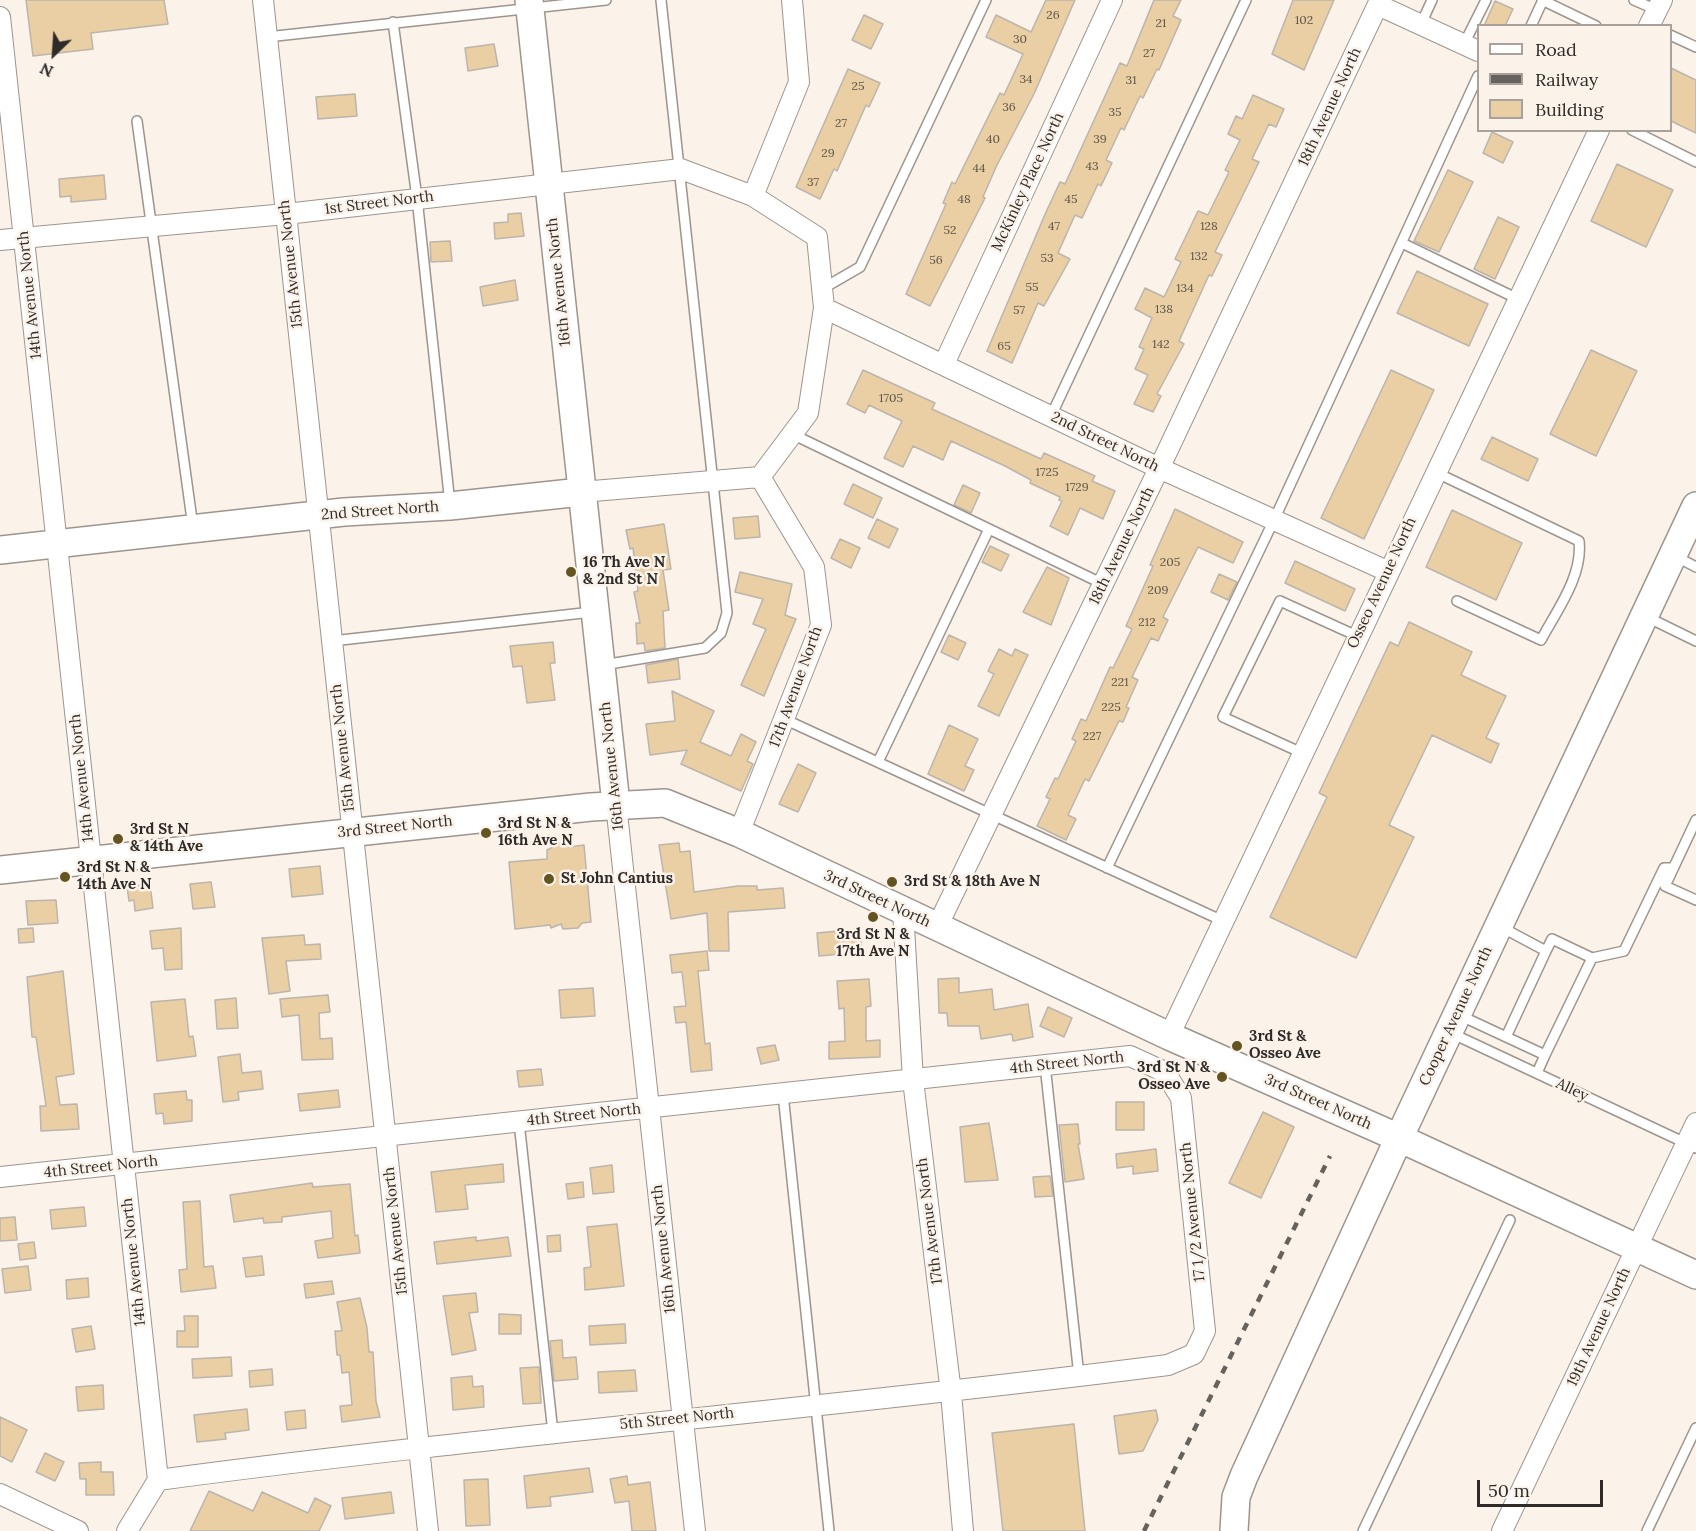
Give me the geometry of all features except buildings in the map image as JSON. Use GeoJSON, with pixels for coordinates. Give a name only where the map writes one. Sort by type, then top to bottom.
{"type":"FeatureCollection","features":[{"type":"Feature","properties":{"kind":"street","name":"15th Avenue North"},"geometry":{"type":"LineString","coordinates":[[263,0],[428,1531]]}},
{"type":"Feature","properties":{"kind":"street"},"geometry":{"type":"LineString","coordinates":[[760,477],[790,433],[808,413],[823,298],[817,237],[753,196],[799,82],[792,0]]}},
{"type":"Feature","properties":{"kind":"street","name":"McKinley Place North"},"geometry":{"type":"LineString","coordinates":[[944,364],[1112,0]]}},
{"type":"Feature","properties":{"kind":"street"},"geometry":{"type":"LineString","coordinates":[[1379,2],[1471,48]]}},
{"type":"Feature","properties":{"kind":"street","name":"18th Avenue North"},"geometry":{"type":"LineString","coordinates":[[938,927],[1159,468],[1379,2]]}},
{"type":"Feature","properties":{"kind":"street","name":"16th Avenue North"},"geometry":{"type":"LineString","coordinates":[[529,4],[695,1531]]}},
{"type":"Feature","properties":{"kind":"street","name":"14th Avenue North"},"geometry":{"type":"LineString","coordinates":[[0,17],[4,98],[24,238],[158,1480]]}},
{"type":"Feature","properties":{"kind":"street","name":"Osseo Avenue North"},"geometry":{"type":"LineString","coordinates":[[1169,1036],[1387,571],[1598,132]]}},
{"type":"Feature","properties":{"kind":"street","name":"1st Street North"},"geometry":{"type":"LineString","coordinates":[[0,240],[152,224],[286,214],[681,169],[753,196]]}},
{"type":"Feature","properties":{"kind":"street","name":"2nd Street North"},"geometry":{"type":"LineString","coordinates":[[823,298],[944,364],[1051,416],[1159,468],[1387,571]]}},
{"type":"Feature","properties":{"kind":"street","name":"2nd Street North"},"geometry":{"type":"LineString","coordinates":[[0,550],[318,515],[450,506],[714,479],[760,477]]}},
{"type":"Feature","properties":{"kind":"street","name":"17th Avenue North"},"geometry":{"type":"LineString","coordinates":[[740,833],[821,625],[814,567],[760,477]]}},
{"type":"Feature","properties":{"kind":"street","name":"Cooper Avenue North"},"geometry":{"type":"LineString","coordinates":[[1234,1531],[1236,1497],[1244,1476],[1399,1138],[1644,616],[1684,561],[1696,508]]}},
{"type":"Feature","properties":{"kind":"street","name":"3rd Street North"},"geometry":{"type":"LineString","coordinates":[[0,870],[616,804],[665,803],[740,833],[1169,1036],[1399,1138],[1696,1275]]}},
{"type":"Feature","properties":{"kind":"street","name":"17th Avenue North"},"geometry":{"type":"LineString","coordinates":[[903,910],[913,1080],[951,1393],[963,1531]]}},
{"type":"Feature","properties":{"kind":"street","name":"4th Street North"},"geometry":{"type":"LineString","coordinates":[[0,1178],[1130,1056],[1165,1072]]}},
{"type":"Feature","properties":{"kind":"street","name":"17 1/2 Avenue North"},"geometry":{"type":"LineString","coordinates":[[1165,1072],[1181,1098],[1205,1331],[1194,1354]]}},
{"type":"Feature","properties":{"kind":"street","name":"19th Avenue North"},"geometry":{"type":"LineString","coordinates":[[1502,1531],[1637,1247],[1691,1146],[1696,1123]]}},
{"type":"Feature","properties":{"kind":"street","name":"5th Street North"},"geometry":{"type":"LineString","coordinates":[[158,1480],[684,1418],[951,1393],[1168,1365],[1194,1354]]}},
{"type":"Feature","properties":{"kind":"street"},"geometry":{"type":"LineString","coordinates":[[127,1531],[158,1480]]}},
{"type":"Feature","properties":{"kind":"street"},"geometry":{"type":"LineString","coordinates":[[0,1494],[78,1531]]}},
{"type":"Feature","properties":{"kind":"lane"},"geometry":{"type":"LineString","coordinates":[[267,37],[529,4],[606,0]]}},
{"type":"Feature","properties":{"kind":"lane"},"geometry":{"type":"LineString","coordinates":[[601,666],[705,648],[721,633],[727,613],[662,0]]}},
{"type":"Feature","properties":{"kind":"lane"},"geometry":{"type":"LineString","coordinates":[[823,298],[860,267],[986,0]]}},
{"type":"Feature","properties":{"kind":"lane"},"geometry":{"type":"LineString","coordinates":[[1051,416],[1246,0]]}},
{"type":"Feature","properties":{"kind":"lane"},"geometry":{"type":"LineString","coordinates":[[1421,24],[1432,0]]}},
{"type":"Feature","properties":{"kind":"lane"},"geometry":{"type":"LineString","coordinates":[[1478,24],[1486,0]]}},
{"type":"Feature","properties":{"kind":"lane"},"geometry":{"type":"LineString","coordinates":[[1532,24],[1542,0],[1592,24]]}},
{"type":"Feature","properties":{"kind":"lane"},"geometry":{"type":"LineString","coordinates":[[1634,0],[1654,17]]}},
{"type":"Feature","properties":{"kind":"lane"},"geometry":{"type":"LineString","coordinates":[[393,22],[417,198],[450,506]]}},
{"type":"Feature","properties":{"kind":"lane"},"geometry":{"type":"LineString","coordinates":[[1471,48],[1477,29]]}},
{"type":"Feature","properties":{"kind":"lane"},"geometry":{"type":"LineString","coordinates":[[1672,35],[1696,47]]}},
{"type":"Feature","properties":{"kind":"lane"},"geometry":{"type":"LineString","coordinates":[[1107,868],[1274,520],[1477,80]]}},
{"type":"Feature","properties":{"kind":"lane"},"geometry":{"type":"LineString","coordinates":[[137,121],[193,529]]}},
{"type":"Feature","properties":{"kind":"lane"},"geometry":{"type":"LineString","coordinates":[[1636,132],[1696,162]]}},
{"type":"Feature","properties":{"kind":"lane"},"geometry":{"type":"LineString","coordinates":[[1401,243],[1518,299]]}},
{"type":"Feature","properties":{"kind":"lane"},"geometry":{"type":"LineString","coordinates":[[790,433],[1103,584]]}},
{"type":"Feature","properties":{"kind":"lane"},"geometry":{"type":"LineString","coordinates":[[1435,472],[1579,541],[1581,555],[1573,580],[1541,640],[1457,601]]}},
{"type":"Feature","properties":{"kind":"lane"},"geometry":{"type":"LineString","coordinates":[[878,762],[989,529]]}},
{"type":"Feature","properties":{"kind":"lane"},"geometry":{"type":"LineString","coordinates":[[1302,753],[1223,717],[1280,601],[1357,636]]}},
{"type":"Feature","properties":{"kind":"lane"},"geometry":{"type":"LineString","coordinates":[[332,641],[595,611]]}},
{"type":"Feature","properties":{"kind":"lane"},"geometry":{"type":"LineString","coordinates":[[1644,616],[1696,641]]}},
{"type":"Feature","properties":{"kind":"lane"},"geometry":{"type":"LineString","coordinates":[[784,719],[1223,921]]}},
{"type":"Feature","properties":{"kind":"lane"},"geometry":{"type":"LineString","coordinates":[[1696,820],[1665,886],[1696,900]]}},
{"type":"Feature","properties":{"kind":"lane"},"geometry":{"type":"LineString","coordinates":[[1506,1037],[1552,939],[1592,958],[1624,951],[1664,868],[1673,868]]}},
{"type":"Feature","properties":{"kind":"lane"},"geometry":{"type":"LineString","coordinates":[[1498,926],[1546,951]]}},
{"type":"Feature","properties":{"kind":"lane"},"geometry":{"type":"LineString","coordinates":[[1537,1073],[1592,958]]}},
{"type":"Feature","properties":{"kind":"lane"},"geometry":{"type":"LineString","coordinates":[[1453,1023],[1506,1037],[1545,1055]]}},
{"type":"Feature","properties":{"kind":"lane","name":"Alley"},"geometry":{"type":"LineString","coordinates":[[1453,1023],[1537,1073],[1691,1146]]}},
{"type":"Feature","properties":{"kind":"lane"},"geometry":{"type":"LineString","coordinates":[[1045,1065],[1080,1377]]}},
{"type":"Feature","properties":{"kind":"lane"},"geometry":{"type":"LineString","coordinates":[[783,1094],[814,1406],[829,1531]]}},
{"type":"Feature","properties":{"kind":"lane"},"geometry":{"type":"LineString","coordinates":[[519,1122],[553,1433]]}},
{"type":"Feature","properties":{"kind":"lane"},"geometry":{"type":"LineString","coordinates":[[1363,1531],[1510,1220]]}},
{"type":"Feature","properties":{"kind":"lane"},"geometry":{"type":"LineString","coordinates":[[1647,1531],[1696,1428]]}},
{"type":"Feature","properties":{"kind":"railway"},"geometry":{"type":"LineString","coordinates":[[1144,1531],[1330,1156]]}},
{"type":"Feature","properties":{"kind":"place","name":"16 Th Ave N & 2nd St N"},"geometry":{"type":"Point","coordinates":[571,572]}},
{"type":"Feature","properties":{"kind":"place","name":"3rd St N & 16th Ave N"},"geometry":{"type":"Point","coordinates":[486,833]}},
{"type":"Feature","properties":{"kind":"place","name":"3rd St N & 14th Ave"},"geometry":{"type":"Point","coordinates":[118,839]}},
{"type":"Feature","properties":{"kind":"place","name":"3rd St N & 14th Ave N"},"geometry":{"type":"Point","coordinates":[65,877]}},
{"type":"Feature","properties":{"kind":"place","name":"St John Cantius"},"geometry":{"type":"Point","coordinates":[549,879]}},
{"type":"Feature","properties":{"kind":"place","name":"3rd St & 18th Ave N"},"geometry":{"type":"Point","coordinates":[892,882]}},
{"type":"Feature","properties":{"kind":"place","name":"3rd St N & 17th Ave N"},"geometry":{"type":"Point","coordinates":[873,917]}},
{"type":"Feature","properties":{"kind":"place","name":"3rd St & Osseo Ave"},"geometry":{"type":"Point","coordinates":[1237,1046]}},
{"type":"Feature","properties":{"kind":"place","name":"3rd St N & Osseo Ave"},"geometry":{"type":"Point","coordinates":[1222,1077]}}]}
